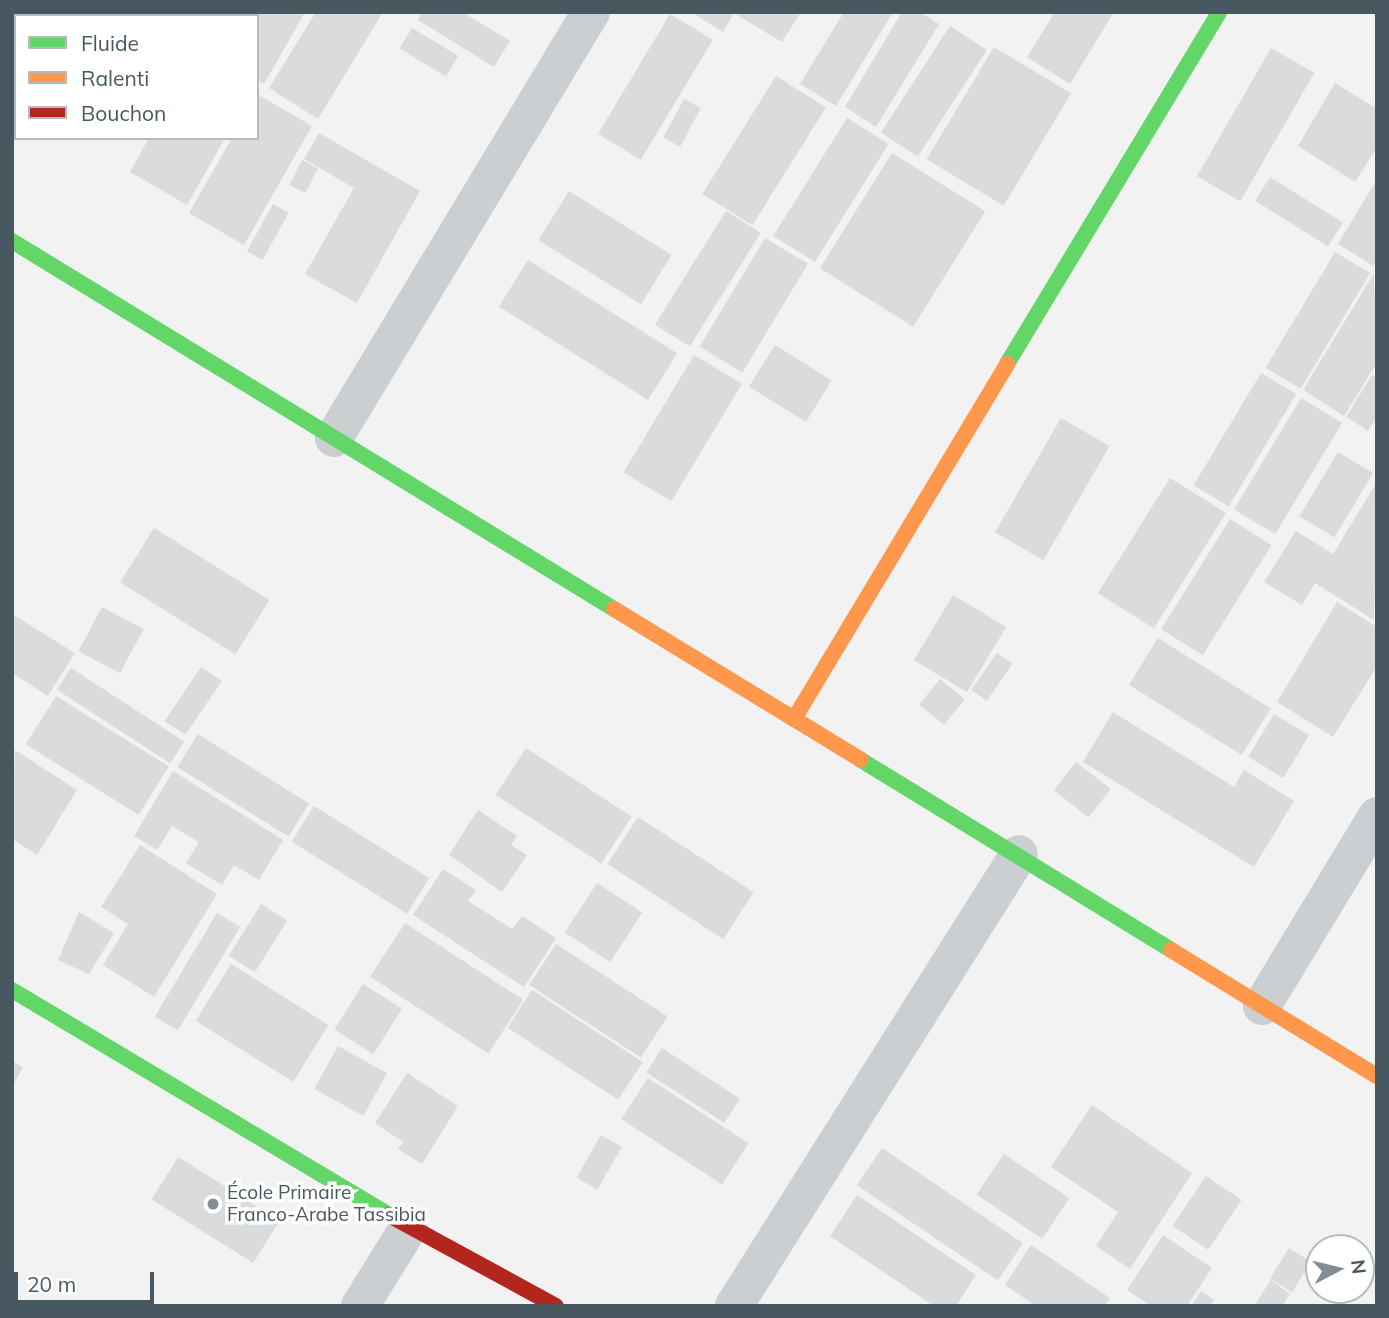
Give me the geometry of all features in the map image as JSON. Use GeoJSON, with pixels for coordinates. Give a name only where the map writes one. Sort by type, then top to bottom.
{"type":"FeatureCollection","features":[{"type":"Feature","properties":{"kind":"street"},"geometry":{"type":"LineString","coordinates":[[334,438],[591,12]]}},
{"type":"Feature","properties":{"kind":"street"},"geometry":{"type":"LineString","coordinates":[[794,719],[1219,12]]}},
{"type":"Feature","properties":{"kind":"street"},"geometry":{"type":"LineString","coordinates":[[12,241],[1019,854],[1377,1076]]}},
{"type":"Feature","properties":{"kind":"street"},"geometry":{"type":"LineString","coordinates":[[1262,1006],[1377,816]]}},
{"type":"Feature","properties":{"kind":"street"},"geometry":{"type":"LineString","coordinates":[[734,1306],[1019,854]]}},
{"type":"Feature","properties":{"kind":"street"},"geometry":{"type":"LineString","coordinates":[[12,990],[409,1227],[556,1306]]}},
{"type":"Feature","properties":{"kind":"street"},"geometry":{"type":"LineString","coordinates":[[360,1306],[409,1227]]}},
{"type":"Feature","properties":{"kind":"building"},"geometry":{"type":"Polygon","coordinates":[[[305,12],[264,84],[259,81],[259,14],[236,14],[305,12]]]}},
{"type":"Feature","properties":{"kind":"building"},"geometry":{"type":"Polygon","coordinates":[[[316,12],[383,12],[318,119],[269,88],[316,12]]]}},
{"type":"Feature","properties":{"kind":"building"},"geometry":{"type":"Polygon","coordinates":[[[422,12],[462,12],[510,41],[494,67],[418,20],[422,12]]]}},
{"type":"Feature","properties":{"kind":"building"},"geometry":{"type":"Polygon","coordinates":[[[691,12],[801,12],[782,42],[734,13],[723,32],[691,12]]]}},
{"type":"Feature","properties":{"kind":"building"},"geometry":{"type":"Polygon","coordinates":[[[844,12],[893,12],[836,106],[800,84],[844,12]]]}},
{"type":"Feature","properties":{"kind":"building"},"geometry":{"type":"Polygon","coordinates":[[[902,12],[920,12],[939,24],[876,127],[845,107],[902,12]]]}},
{"type":"Feature","properties":{"kind":"building"},"geometry":{"type":"Polygon","coordinates":[[[1055,12],[1114,12],[1070,84],[1027,57],[1055,12]]]}},
{"type":"Feature","properties":{"kind":"building"},"geometry":{"type":"Polygon","coordinates":[[[670,14],[713,40],[641,160],[598,134],[670,14]]]}},
{"type":"Feature","properties":{"kind":"building"},"geometry":{"type":"Polygon","coordinates":[[[950,26],[987,50],[918,156],[881,133],[950,26]]]}},
{"type":"Feature","properties":{"kind":"building"},"geometry":{"type":"Polygon","coordinates":[[[412,28],[458,56],[446,76],[400,49],[412,28]]]}},
{"type":"Feature","properties":{"kind":"building"},"geometry":{"type":"Polygon","coordinates":[[[994,47],[1071,93],[1004,206],[927,159],[994,47]]]}},
{"type":"Feature","properties":{"kind":"building"},"geometry":{"type":"Polygon","coordinates":[[[1271,48],[1314,73],[1240,201],[1197,176],[1271,48]]]}},
{"type":"Feature","properties":{"kind":"building"},"geometry":{"type":"Polygon","coordinates":[[[776,76],[826,107],[752,225],[702,194],[776,76]]]}},
{"type":"Feature","properties":{"kind":"building"},"geometry":{"type":"Polygon","coordinates":[[[1335,83],[1377,109],[1377,147],[1355,182],[1298,146],[1335,83]]]}},
{"type":"Feature","properties":{"kind":"building"},"geometry":{"type":"Polygon","coordinates":[[[259,95],[312,126],[244,245],[189,213],[231,140],[259,140],[259,95]]]}},
{"type":"Feature","properties":{"kind":"building"},"geometry":{"type":"Polygon","coordinates":[[[684,99],[701,108],[680,147],[663,138],[684,99]]]}},
{"type":"Feature","properties":{"kind":"building"},"geometry":{"type":"Polygon","coordinates":[[[847,118],[889,144],[815,262],[773,236],[847,118]]]}},
{"type":"Feature","properties":{"kind":"building"},"geometry":{"type":"Polygon","coordinates":[[[319,133],[420,191],[357,303],[305,274],[354,188],[304,159],[319,133]]]}},
{"type":"Feature","properties":{"kind":"building"},"geometry":{"type":"Polygon","coordinates":[[[148,140],[224,140],[187,205],[130,172],[148,140]]]}},
{"type":"Feature","properties":{"kind":"building"},"geometry":{"type":"Polygon","coordinates":[[[892,153],[985,211],[913,327],[820,268],[892,153]]]}},
{"type":"Feature","properties":{"kind":"building"},"geometry":{"type":"Polygon","coordinates":[[[302,160],[318,168],[305,193],[289,185],[302,160]]]}},
{"type":"Feature","properties":{"kind":"building"},"geometry":{"type":"Polygon","coordinates":[[[1270,177],[1343,223],[1328,246],[1255,201],[1270,177]]]}},
{"type":"Feature","properties":{"kind":"building"},"geometry":{"type":"Polygon","coordinates":[[[1377,179],[1377,260],[1373,266],[1338,244],[1377,179]]]}},
{"type":"Feature","properties":{"kind":"building"},"geometry":{"type":"Polygon","coordinates":[[[569,191],[672,255],[641,304],[538,240],[569,191]]]}},
{"type":"Feature","properties":{"kind":"building"},"geometry":{"type":"Polygon","coordinates":[[[273,204],[289,213],[263,260],[247,251],[273,204]]]}},
{"type":"Feature","properties":{"kind":"building"},"geometry":{"type":"Polygon","coordinates":[[[726,211],[761,233],[690,346],[655,325],[726,211]]]}},
{"type":"Feature","properties":{"kind":"building"},"geometry":{"type":"Polygon","coordinates":[[[765,238],[808,264],[742,373],[700,347],[765,238]]]}},
{"type":"Feature","properties":{"kind":"building"},"geometry":{"type":"Polygon","coordinates":[[[1335,252],[1370,273],[1301,389],[1265,368],[1335,252]]]}},
{"type":"Feature","properties":{"kind":"building"},"geometry":{"type":"Polygon","coordinates":[[[528,260],[677,353],[648,400],[499,307],[528,260]]]}},
{"type":"Feature","properties":{"kind":"building"},"geometry":{"type":"Polygon","coordinates":[[[1374,273],[1377,363],[1344,416],[1303,390],[1374,273]]]}},
{"type":"Feature","properties":{"kind":"building"},"geometry":{"type":"Polygon","coordinates":[[[775,345],[832,381],[806,422],[749,387],[775,345]]]}},
{"type":"Feature","properties":{"kind":"building"},"geometry":{"type":"Polygon","coordinates":[[[694,355],[742,384],[671,501],[623,472],[694,355]]]}},
{"type":"Feature","properties":{"kind":"building"},"geometry":{"type":"Polygon","coordinates":[[[1261,373],[1296,394],[1229,506],[1194,485],[1261,373]]]}},
{"type":"Feature","properties":{"kind":"building"},"geometry":{"type":"Polygon","coordinates":[[[1372,375],[1377,378],[1377,416],[1368,431],[1346,417],[1372,375]]]}},
{"type":"Feature","properties":{"kind":"building"},"geometry":{"type":"Polygon","coordinates":[[[1301,398],[1342,423],[1275,534],[1234,509],[1301,398]]]}},
{"type":"Feature","properties":{"kind":"building"},"geometry":{"type":"Polygon","coordinates":[[[1061,418],[1109,446],[1043,560],[995,532],[1061,418]]]}},
{"type":"Feature","properties":{"kind":"building"},"geometry":{"type":"Polygon","coordinates":[[[1338,452],[1373,473],[1335,537],[1299,516],[1338,452]]]}},
{"type":"Feature","properties":{"kind":"building"},"geometry":{"type":"Polygon","coordinates":[[[1170,478],[1226,513],[1154,628],[1098,593],[1170,478]]]}},
{"type":"Feature","properties":{"kind":"building"},"geometry":{"type":"Polygon","coordinates":[[[1377,482],[1374,620],[1315,583],[1302,605],[1264,582],[1296,531],[1333,554],[1377,482]]]}},
{"type":"Feature","properties":{"kind":"building"},"geometry":{"type":"Polygon","coordinates":[[[1230,519],[1272,545],[1203,655],[1161,629],[1230,519]]]}},
{"type":"Feature","properties":{"kind":"building"},"geometry":{"type":"Polygon","coordinates":[[[154,528],[269,600],[235,654],[120,582],[154,528]]]}},
{"type":"Feature","properties":{"kind":"building"},"geometry":{"type":"Polygon","coordinates":[[[953,595],[1006,627],[967,692],[914,660],[953,595]]]}},
{"type":"Feature","properties":{"kind":"building"},"geometry":{"type":"Polygon","coordinates":[[[1337,602],[1377,627],[1377,666],[1333,737],[1277,702],[1337,602]]]}},
{"type":"Feature","properties":{"kind":"building"},"geometry":{"type":"Polygon","coordinates":[[[102,607],[143,629],[120,673],[79,651],[102,607]]]}},
{"type":"Feature","properties":{"kind":"building"},"geometry":{"type":"Polygon","coordinates":[[[12,614],[75,653],[48,696],[12,673],[12,614]]]}},
{"type":"Feature","properties":{"kind":"building"},"geometry":{"type":"Polygon","coordinates":[[[1158,638],[1271,708],[1242,755],[1129,685],[1158,638]]]}},
{"type":"Feature","properties":{"kind":"building"},"geometry":{"type":"Polygon","coordinates":[[[997,653],[1013,664],[987,701],[971,690],[997,653]]]}},
{"type":"Feature","properties":{"kind":"building"},"geometry":{"type":"Polygon","coordinates":[[[201,667],[222,681],[185,735],[165,721],[201,667]]]}},
{"type":"Feature","properties":{"kind":"building"},"geometry":{"type":"Polygon","coordinates":[[[71,668],[184,742],[170,763],[57,690],[71,668]]]}},
{"type":"Feature","properties":{"kind":"building"},"geometry":{"type":"Polygon","coordinates":[[[940,679],[965,699],[944,725],[919,705],[940,679]]]}},
{"type":"Feature","properties":{"kind":"building"},"geometry":{"type":"Polygon","coordinates":[[[56,696],[169,766],[139,815],[26,744],[56,696]]]}},
{"type":"Feature","properties":{"kind":"building"},"geometry":{"type":"Polygon","coordinates":[[[1113,712],[1234,787],[1244,770],[1294,801],[1254,867],[1083,762],[1113,712]]]}},
{"type":"Feature","properties":{"kind":"building"},"geometry":{"type":"Polygon","coordinates":[[[1274,714],[1309,735],[1283,778],[1248,757],[1274,714]]]}},
{"type":"Feature","properties":{"kind":"building"},"geometry":{"type":"Polygon","coordinates":[[[198,734],[309,803],[288,836],[177,767],[198,734]]]}},
{"type":"Feature","properties":{"kind":"building"},"geometry":{"type":"Polygon","coordinates":[[[526,748],[632,817],[601,864],[496,795],[526,748]]]}},
{"type":"Feature","properties":{"kind":"building"},"geometry":{"type":"Polygon","coordinates":[[[15,750],[77,790],[37,855],[12,839],[15,750]]]}},
{"type":"Feature","properties":{"kind":"building"},"geometry":{"type":"Polygon","coordinates":[[[1076,762],[1111,789],[1089,817],[1054,790],[1076,762]]]}},
{"type":"Feature","properties":{"kind":"building"},"geometry":{"type":"Polygon","coordinates":[[[173,771],[283,840],[259,880],[234,865],[222,885],[186,863],[199,842],[172,826],[157,850],[134,836],[173,771]]]}},
{"type":"Feature","properties":{"kind":"building"},"geometry":{"type":"Polygon","coordinates":[[[314,806],[429,878],[407,914],[292,842],[314,806]]]}},
{"type":"Feature","properties":{"kind":"building"},"geometry":{"type":"Polygon","coordinates":[[[478,810],[517,836],[511,845],[527,855],[502,892],[449,855],[478,810]]]}},
{"type":"Feature","properties":{"kind":"building"},"geometry":{"type":"Polygon","coordinates":[[[638,817],[754,892],[723,939],[608,864],[638,817]]]}},
{"type":"Feature","properties":{"kind":"building"},"geometry":{"type":"Polygon","coordinates":[[[140,845],[217,894],[154,997],[103,965],[128,924],[101,907],[140,845]]]}},
{"type":"Feature","properties":{"kind":"building"},"geometry":{"type":"Polygon","coordinates":[[[443,869],[476,890],[468,901],[512,929],[522,916],[556,938],[524,987],[413,915],[443,869]]]}},
{"type":"Feature","properties":{"kind":"building"},"geometry":{"type":"Polygon","coordinates":[[[597,883],[642,912],[610,962],[565,932],[597,883]]]}},
{"type":"Feature","properties":{"kind":"building"},"geometry":{"type":"Polygon","coordinates":[[[261,904],[287,920],[255,972],[229,956],[261,904]]]}},
{"type":"Feature","properties":{"kind":"building"},"geometry":{"type":"Polygon","coordinates":[[[79,912],[114,933],[89,974],[58,960],[79,912]]]}},
{"type":"Feature","properties":{"kind":"building"},"geometry":{"type":"Polygon","coordinates":[[[217,913],[240,927],[178,1031],[155,1017],[217,913]]]}},
{"type":"Feature","properties":{"kind":"building"},"geometry":{"type":"Polygon","coordinates":[[[405,923],[523,1000],[488,1053],[370,977],[405,923]]]}},
{"type":"Feature","properties":{"kind":"building"},"geometry":{"type":"Polygon","coordinates":[[[556,944],[668,1016],[641,1058],[529,985],[556,944]]]}},
{"type":"Feature","properties":{"kind":"building"},"geometry":{"type":"Polygon","coordinates":[[[231,964],[329,1025],[293,1082],[195,1021],[231,964]]]}},
{"type":"Feature","properties":{"kind":"building"},"geometry":{"type":"Polygon","coordinates":[[[363,984],[402,1008],[373,1054],[334,1030],[363,984]]]}},
{"type":"Feature","properties":{"kind":"building"},"geometry":{"type":"Polygon","coordinates":[[[532,990],[643,1062],[618,1100],[507,1028],[532,990]]]}},
{"type":"Feature","properties":{"kind":"building"},"geometry":{"type":"Polygon","coordinates":[[[338,1046],[387,1073],[363,1116],[314,1089],[338,1046]]]}},
{"type":"Feature","properties":{"kind":"building"},"geometry":{"type":"Polygon","coordinates":[[[662,1048],[740,1099],[724,1123],[646,1072],[662,1048]]]}},
{"type":"Feature","properties":{"kind":"building"},"geometry":{"type":"Polygon","coordinates":[[[12,1061],[23,1067],[12,1087],[12,1061]]]}},
{"type":"Feature","properties":{"kind":"building"},"geometry":{"type":"Polygon","coordinates":[[[407,1073],[458,1106],[422,1164],[398,1149],[403,1142],[375,1123],[407,1073]]]}},
{"type":"Feature","properties":{"kind":"building"},"geometry":{"type":"Polygon","coordinates":[[[648,1078],[749,1143],[722,1184],[621,1119],[648,1078]]]}},
{"type":"Feature","properties":{"kind":"building"},"geometry":{"type":"Polygon","coordinates":[[[1092,1105],[1192,1173],[1130,1269],[1096,1246],[1118,1212],[1051,1167],[1092,1105]]]}},
{"type":"Feature","properties":{"kind":"building"},"geometry":{"type":"Polygon","coordinates":[[[601,1135],[622,1147],[597,1189],[576,1177],[601,1135]]]}},
{"type":"Feature","properties":{"kind":"building"},"geometry":{"type":"Polygon","coordinates":[[[882,1148],[1023,1243],[998,1280],[857,1185],[882,1148]]]}},
{"type":"Feature","properties":{"kind":"building"},"geometry":{"type":"Polygon","coordinates":[[[1004,1154],[1069,1198],[1042,1239],[977,1195],[1004,1154]]]}},
{"type":"Feature","properties":{"kind":"building"},"geometry":{"type":"Polygon","coordinates":[[[178,1157],[280,1221],[253,1263],[152,1199],[178,1157]]]}},
{"type":"Feature","properties":{"kind":"building"},"geometry":{"type":"Polygon","coordinates":[[[1206,1176],[1242,1200],[1208,1250],[1172,1226],[1206,1176]]]}},
{"type":"Feature","properties":{"kind":"building"},"geometry":{"type":"Polygon","coordinates":[[[857,1195],[976,1275],[956,1306],[934,1306],[830,1236],[857,1195]]]}},
{"type":"Feature","properties":{"kind":"building"},"geometry":{"type":"Polygon","coordinates":[[[1163,1235],[1212,1268],[1187,1306],[1151,1306],[1127,1290],[1163,1235]]]}},
{"type":"Feature","properties":{"kind":"building"},"geometry":{"type":"Polygon","coordinates":[[[1031,1245],[1110,1298],[1105,1306],[1036,1306],[1005,1285],[1031,1245]]]}},
{"type":"Feature","properties":{"kind":"building"},"geometry":{"type":"Polygon","coordinates":[[[1289,1248],[1305,1258],[1305,1271],[1292,1292],[1270,1279],[1289,1248]]]}},
{"type":"Feature","properties":{"kind":"building"},"geometry":{"type":"Polygon","coordinates":[[[1271,1280],[1290,1294],[1282,1306],[1254,1306],[1271,1280]]]}},
{"type":"Feature","properties":{"kind":"building"},"geometry":{"type":"Polygon","coordinates":[[[1201,1291],[1214,1300],[1210,1306],[1191,1306],[1201,1291]]]}},
{"type":"Feature","properties":{"kind":"traffic: fast"},"geometry":{"type":"LineString","coordinates":[[1007,364],[1219,12]]}},
{"type":"Feature","properties":{"kind":"traffic: fast"},"geometry":{"type":"LineString","coordinates":[[12,241],[614,609]]}},
{"type":"Feature","properties":{"kind":"traffic: fast"},"geometry":{"type":"LineString","coordinates":[[861,760],[1171,950]]}},
{"type":"Feature","properties":{"kind":"traffic: fast"},"geometry":{"type":"LineString","coordinates":[[12,990],[389,1215]]}},
{"type":"Feature","properties":{"kind":"traffic: slow"},"geometry":{"type":"LineString","coordinates":[[794,719],[1007,364]]}},
{"type":"Feature","properties":{"kind":"traffic: slow"},"geometry":{"type":"LineString","coordinates":[[614,609],[861,760]]}},
{"type":"Feature","properties":{"kind":"traffic: slow"},"geometry":{"type":"LineString","coordinates":[[1171,950],[1377,1076]]}},
{"type":"Feature","properties":{"kind":"traffic: jam"},"geometry":{"type":"LineString","coordinates":[[389,1215],[556,1306]]}},
{"type":"Feature","properties":{"kind":"place","name":"École Primaire Franco-Arabe Tassibia"},"geometry":{"type":"Point","coordinates":[213,1204]}}]}
